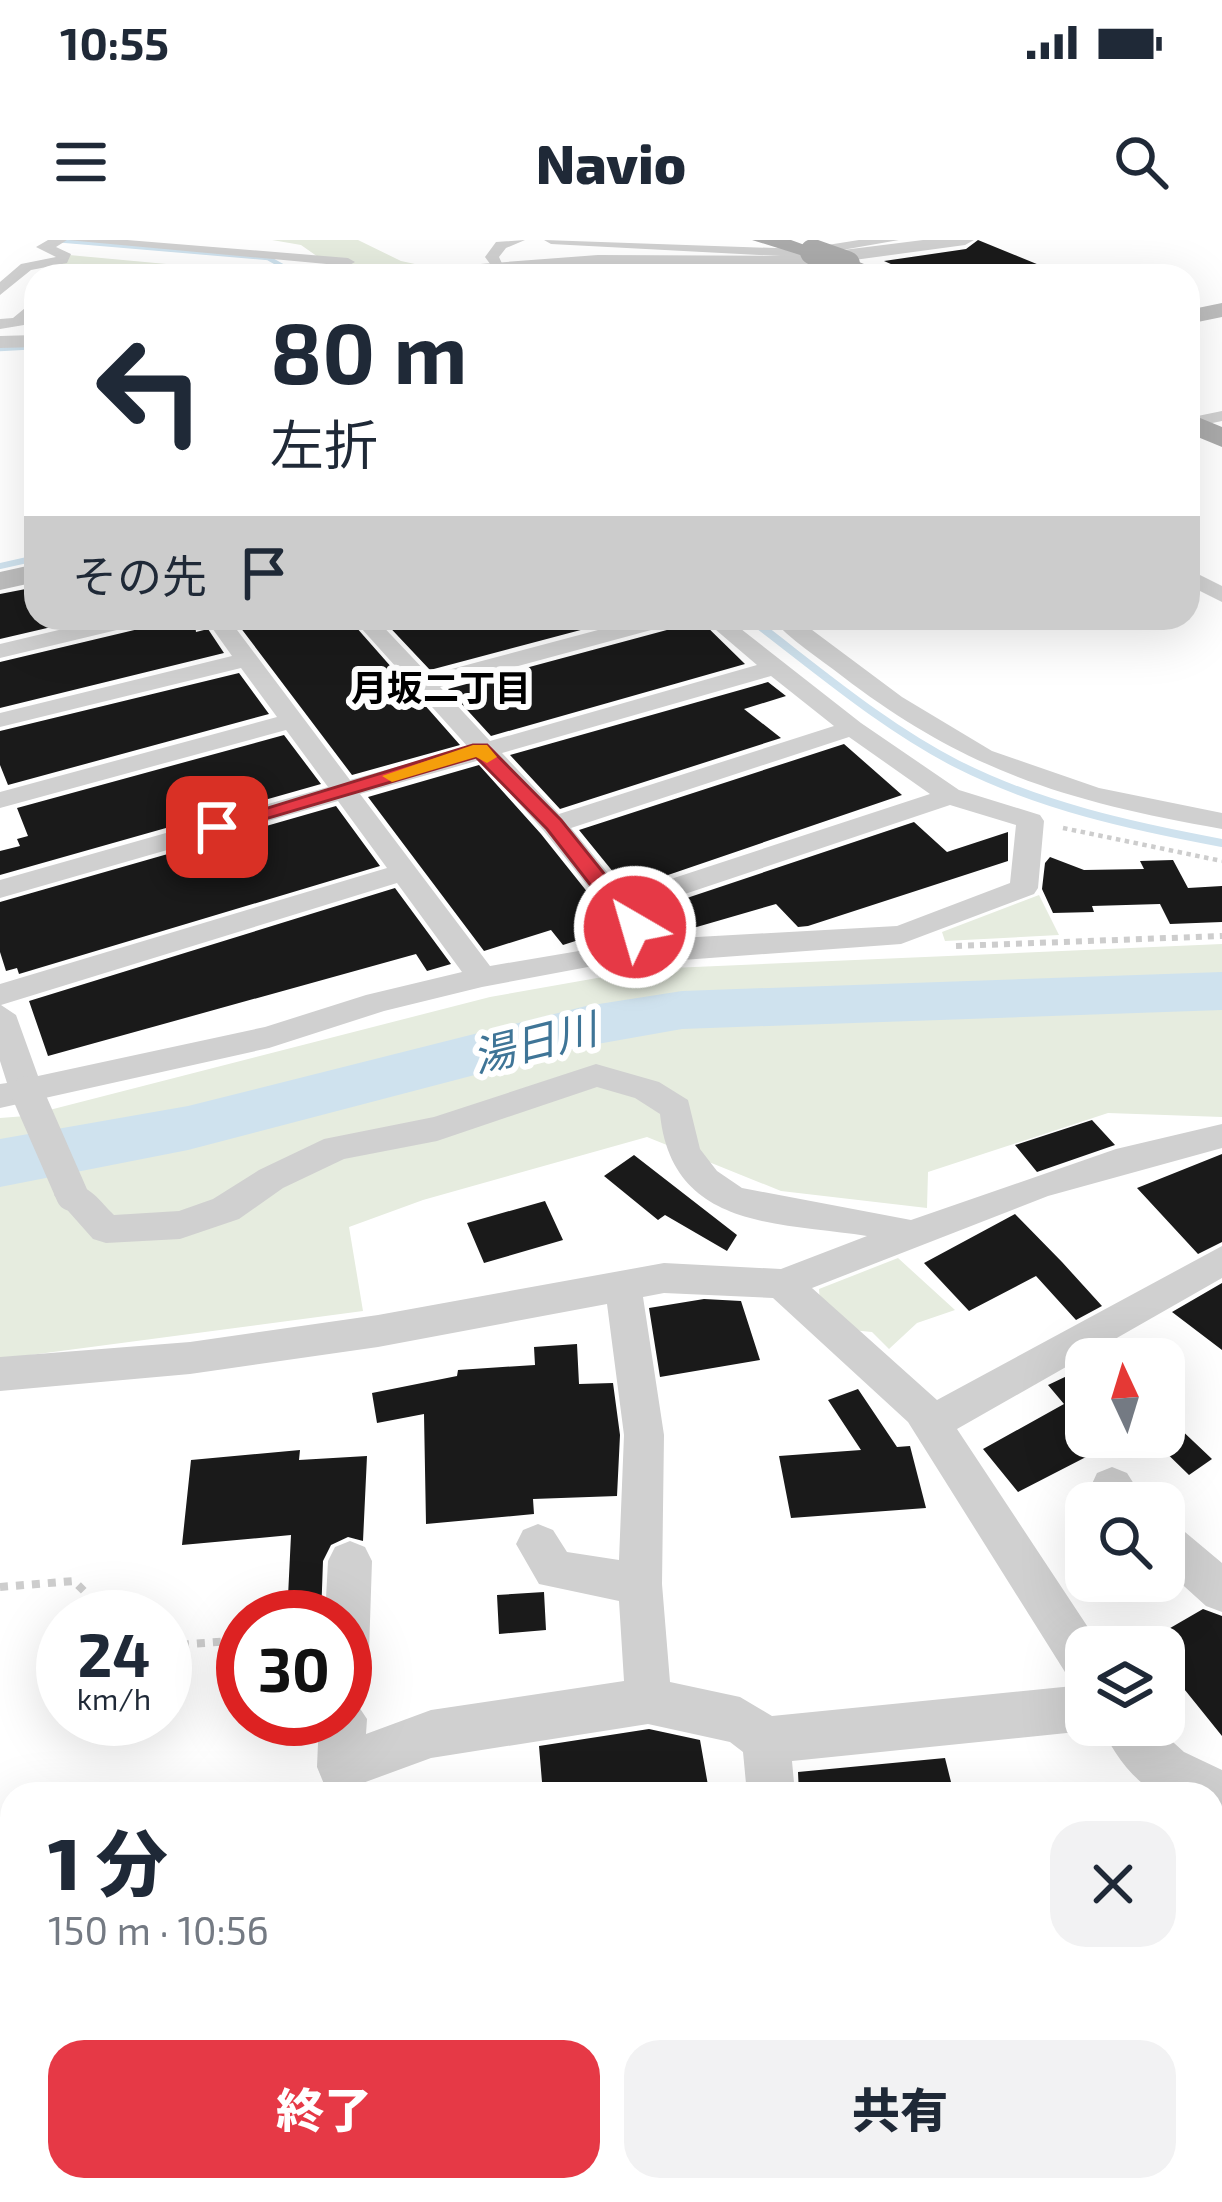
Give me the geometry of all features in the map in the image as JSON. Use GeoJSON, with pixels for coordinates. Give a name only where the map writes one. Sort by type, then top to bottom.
{"type":"FeatureCollection","features":[{"type":"Feature","properties":{"kind":"main road"},"geometry":{"type":"LineString","coordinates":[[763,240],[847,264]]}},
{"type":"Feature","properties":{"kind":"street"},"geometry":{"type":"LineString","coordinates":[[74,240],[349,262]]}},
{"type":"Feature","properties":{"kind":"street"},"geometry":{"type":"LineString","coordinates":[[498,264],[492,257],[495,252],[518,240]]}},
{"type":"Feature","properties":{"kind":"street"},"geometry":{"type":"LineString","coordinates":[[551,240],[813,252],[892,240]]}},
{"type":"Feature","properties":{"kind":"street"},"geometry":{"type":"LineString","coordinates":[[551,264],[748,263],[965,240]]}},
{"type":"Feature","properties":{"kind":"street"},"geometry":{"type":"LineString","coordinates":[[41,264],[62,260],[64,254],[43,247],[58,241]]}},
{"type":"Feature","properties":{"kind":"street"},"geometry":{"type":"LineString","coordinates":[[650,242],[794,257],[748,263]]}},
{"type":"Feature","properties":{"kind":"street"},"geometry":{"type":"LineString","coordinates":[[338,244],[349,262]]}},
{"type":"Feature","properties":{"kind":"street"},"geometry":{"type":"LineString","coordinates":[[587,261],[592,264]]}},
{"type":"Feature","properties":{"kind":"street"},"geometry":{"type":"LineString","coordinates":[[0,292],[24,269]]}},
{"type":"Feature","properties":{"kind":"street"},"geometry":{"type":"LineString","coordinates":[[0,651],[88,630]]}},
{"type":"Feature","properties":{"kind":"street"},"geometry":{"type":"LineString","coordinates":[[225,630],[482,977]]}},
{"type":"Feature","properties":{"kind":"street"},"geometry":{"type":"LineString","coordinates":[[373,630],[554,825],[652,949]]}},
{"type":"Feature","properties":{"kind":"street"},"geometry":{"type":"LineString","coordinates":[[422,684],[624,630]]}},
{"type":"Feature","properties":{"kind":"street"},"geometry":{"type":"LineString","coordinates":[[727,630],[852,728],[950,796],[1030,820]]}},
{"type":"Feature","properties":{"kind":"street"},"geometry":{"type":"LineString","coordinates":[[798,630],[936,731],[1014,770],[1134,806],[1222,821]]}},
{"type":"Feature","properties":{"kind":"street"},"geometry":{"type":"LineString","coordinates":[[0,720],[247,659]]}},
{"type":"Feature","properties":{"kind":"street"},"geometry":{"type":"LineString","coordinates":[[0,890],[775,667]]}},
{"type":"Feature","properties":{"kind":"street"},"geometry":{"type":"LineString","coordinates":[[0,800],[294,720]]}},
{"type":"Feature","properties":{"kind":"street"},"geometry":{"type":"LineString","coordinates":[[554,825],[852,728]]}},
{"type":"Feature","properties":{"kind":"street"},"geometry":{"type":"LineString","coordinates":[[13,1094],[269,1036],[376,1002],[482,977],[652,949],[901,935],[1024,888],[1030,820],[1057,783]]}},
{"type":"Feature","properties":{"kind":"street"},"geometry":{"type":"LineString","coordinates":[[619,906],[950,796]]}},
{"type":"Feature","properties":{"kind":"street"},"geometry":{"type":"LineString","coordinates":[[0,995],[406,871]]}},
{"type":"Feature","properties":{"kind":"street"},"geometry":{"type":"LineString","coordinates":[[0,1015],[13,1094],[72,1195],[106,1229],[180,1225],[226,1209],[271,1179],[336,1148],[437,1129],[596,1075],[647,1090],[676,1108],[683,1152],[714,1191],[762,1210],[820,1220],[878,1221],[907,1233]]}},
{"type":"Feature","properties":{"kind":"street"},"geometry":{"type":"LineString","coordinates":[[0,1374],[190,1358],[378,1331],[664,1278],[782,1284],[907,1233],[1128,1158],[1222,1136]]}},
{"type":"Feature","properties":{"kind":"street"},"geometry":{"type":"LineString","coordinates":[[931,1423],[1141,1310],[1222,1260]]}},
{"type":"Feature","properties":{"kind":"street"},"geometry":{"type":"LineString","coordinates":[[782,1284],[922,1410],[1065,1631]]}},
{"type":"Feature","properties":{"kind":"street"},"geometry":{"type":"LineString","coordinates":[[623,1286],[644,1435],[640,1584],[648,1701]]}},
{"type":"Feature","properties":{"kind":"street"},"geometry":{"type":"LineString","coordinates":[[538,1544],[554,1570],[640,1584]]}},
{"type":"Feature","properties":{"kind":"street"},"geometry":{"type":"LineString","coordinates":[[1185,1559],[1222,1591]]}},
{"type":"Feature","properties":{"kind":"street"},"geometry":{"type":"LineString","coordinates":[[349,1590],[350,1561]]}},
{"type":"Feature","properties":{"kind":"street"},"geometry":{"type":"LineString","coordinates":[[342,1746],[341,1767],[431,1734],[648,1701],[740,1720],[766,1740],[1065,1710]]}},
{"type":"Feature","properties":{"kind":"street"},"geometry":{"type":"LineString","coordinates":[[766,1740],[770,1782]]}},
{"type":"Feature","properties":{"kind":"street"},"geometry":{"type":"LineString","coordinates":[[1142,1746],[1186,1782]]}},
{"type":"Feature","properties":{"kind":"path"},"geometry":{"type":"LineString","coordinates":[[1030,820],[1222,861]]}},
{"type":"Feature","properties":{"kind":"path"},"geometry":{"type":"LineString","coordinates":[[901,935],[920,947],[1222,936]]}},
{"type":"Feature","properties":{"kind":"path"},"geometry":{"type":"LineString","coordinates":[[0,1587],[74,1581],[83,1590]]}},
{"type":"Feature","properties":{"kind":"shaded area"},"geometry":{"type":"Polygon","coordinates":[[[272,240],[358,240],[415,264],[328,264],[301,245],[272,240]]]}},
{"type":"Feature","properties":{"kind":"shaded area"},"geometry":{"type":"Polygon","coordinates":[[[69,255],[166,264],[55,264],[69,255]]]}},
{"type":"Feature","properties":{"kind":"shaded area"},"geometry":{"type":"Polygon","coordinates":[[[1039,895],[1059,935],[945,941],[942,932],[1039,895]]]}},
{"type":"Feature","properties":{"kind":"shaded area"},"geometry":{"type":"Polygon","coordinates":[[[1222,944],[1222,1117],[1108,1113],[928,1172],[927,1208],[781,1191],[647,1137],[423,1200],[349,1227],[363,1311],[0,1359],[0,1118],[26,1116],[490,997],[648,969],[1222,944]]]}},
{"type":"Feature","properties":{"kind":"shaded area"},"geometry":{"type":"Polygon","coordinates":[[[898,1258],[955,1310],[917,1323],[889,1349],[872,1332],[851,1330],[820,1303],[819,1289],[898,1258]]]}},
{"type":"Feature","properties":{"kind":"building"},"geometry":{"type":"Polygon","coordinates":[[[978,240],[1037,264],[884,261],[966,249],[978,240]]]}},
{"type":"Feature","properties":{"kind":"building"},"geometry":{"type":"Polygon","coordinates":[[[24,589],[24,630],[39,630],[0,639],[0,594],[24,589]]]}},
{"type":"Feature","properties":{"kind":"building"},"geometry":{"type":"Polygon","coordinates":[[[134,630],[209,630],[224,653],[0,708],[0,662],[134,630]]]}},
{"type":"Feature","properties":{"kind":"building"},"geometry":{"type":"Polygon","coordinates":[[[242,630],[359,630],[460,745],[352,775],[242,630]]]}},
{"type":"Feature","properties":{"kind":"building"},"geometry":{"type":"Polygon","coordinates":[[[392,630],[581,630],[430,670],[392,630]]]}},
{"type":"Feature","properties":{"kind":"building"},"geometry":{"type":"Polygon","coordinates":[[[667,630],[710,630],[745,664],[491,736],[448,689],[667,630]]]}},
{"type":"Feature","properties":{"kind":"building"},"geometry":{"type":"Polygon","coordinates":[[[239,673],[269,714],[8,785],[0,765],[0,731],[239,673]]]}},
{"type":"Feature","properties":{"kind":"building"},"geometry":{"type":"Polygon","coordinates":[[[768,682],[786,696],[744,709],[781,738],[560,809],[510,755],[768,682]]]}},
{"type":"Feature","properties":{"kind":"building"},"geometry":{"type":"Polygon","coordinates":[[[284,735],[321,784],[0,875],[0,851],[20,846],[17,839],[28,836],[17,808],[284,735]]]}},
{"type":"Feature","properties":{"kind":"building"},"geometry":{"type":"Polygon","coordinates":[[[844,744],[902,795],[627,889],[579,830],[844,744]]]}},
{"type":"Feature","properties":{"kind":"building"},"geometry":{"type":"Polygon","coordinates":[[[479,765],[616,928],[563,945],[551,930],[484,951],[368,797],[479,765]]]}},
{"type":"Feature","properties":{"kind":"building"},"geometry":{"type":"Polygon","coordinates":[[[336,806],[380,866],[19,974],[17,968],[6,971],[0,952],[0,902],[336,806]]]}},
{"type":"Feature","properties":{"kind":"building"},"geometry":{"type":"Polygon","coordinates":[[[914,822],[947,852],[1008,832],[1008,861],[808,926],[798,927],[776,904],[676,933],[660,915],[649,918],[645,912],[914,822]]]}},
{"type":"Feature","properties":{"kind":"building"},"geometry":{"type":"Polygon","coordinates":[[[1050,857],[1084,870],[1144,869],[1140,861],[1173,860],[1188,888],[1222,886],[1222,922],[1170,924],[1160,904],[1092,906],[1094,912],[1053,913],[1042,889],[1050,857]]]}},
{"type":"Feature","properties":{"kind":"building"},"geometry":{"type":"Polygon","coordinates":[[[395,888],[451,964],[427,971],[416,954],[48,1056],[29,1001],[395,888]]]}},
{"type":"Feature","properties":{"kind":"building"},"geometry":{"type":"Polygon","coordinates":[[[1092,1120],[1115,1145],[1037,1172],[1015,1145],[1092,1120]]]}},
{"type":"Feature","properties":{"kind":"building"},"geometry":{"type":"Polygon","coordinates":[[[1222,1154],[1222,1242],[1198,1254],[1137,1188],[1222,1154]]]}},
{"type":"Feature","properties":{"kind":"building"},"geometry":{"type":"Polygon","coordinates":[[[634,1155],[737,1235],[727,1251],[665,1215],[658,1220],[604,1176],[634,1155]]]}},
{"type":"Feature","properties":{"kind":"building"},"geometry":{"type":"Polygon","coordinates":[[[545,1201],[563,1240],[484,1263],[467,1223],[545,1201]]]}},
{"type":"Feature","properties":{"kind":"building"},"geometry":{"type":"Polygon","coordinates":[[[1015,1214],[1102,1306],[1076,1320],[1036,1276],[969,1311],[924,1263],[1015,1214]]]}},
{"type":"Feature","properties":{"kind":"building"},"geometry":{"type":"Polygon","coordinates":[[[1222,1283],[1222,1350],[1172,1312],[1222,1283]]]}},
{"type":"Feature","properties":{"kind":"building"},"geometry":{"type":"Polygon","coordinates":[[[704,1299],[741,1301],[760,1360],[660,1377],[649,1308],[704,1299]]]}},
{"type":"Feature","properties":{"kind":"building"},"geometry":{"type":"Polygon","coordinates":[[[577,1344],[579,1384],[613,1383],[620,1435],[617,1496],[533,1499],[534,1514],[426,1524],[424,1414],[377,1423],[372,1393],[457,1376],[458,1370],[535,1365],[534,1347],[577,1344]]]}},
{"type":"Feature","properties":{"kind":"building"},"geometry":{"type":"Polygon","coordinates":[[[1065,1377],[1065,1458],[1084,1458],[1018,1492],[983,1449],[1064,1404],[1048,1385],[1065,1377]]]}},
{"type":"Feature","properties":{"kind":"building"},"geometry":{"type":"Polygon","coordinates":[[[858,1389],[897,1447],[910,1446],[926,1508],[791,1518],[779,1456],[861,1450],[828,1400],[858,1389]]]}},
{"type":"Feature","properties":{"kind":"building"},"geometry":{"type":"Polygon","coordinates":[[[1185,1433],[1212,1459],[1189,1475],[1172,1458],[1185,1458],[1185,1433]]]}},
{"type":"Feature","properties":{"kind":"building"},"geometry":{"type":"Polygon","coordinates":[[[300,1450],[299,1460],[367,1456],[363,1541],[348,1537],[331,1545],[323,1561],[322,1590],[288,1590],[291,1535],[182,1545],[191,1460],[300,1450]]]}},
{"type":"Feature","properties":{"kind":"building"},"geometry":{"type":"Polygon","coordinates":[[[544,1592],[546,1630],[499,1634],[497,1595],[544,1592]]]}},
{"type":"Feature","properties":{"kind":"building"},"geometry":{"type":"Polygon","coordinates":[[[1203,1609],[1222,1616],[1222,1736],[1185,1690],[1185,1626],[1174,1626],[1203,1609]]]}},
{"type":"Feature","properties":{"kind":"building"},"geometry":{"type":"Polygon","coordinates":[[[649,1729],[700,1740],[707,1782],[542,1782],[539,1746],[649,1729]]]}},
{"type":"Feature","properties":{"kind":"building"},"geometry":{"type":"Polygon","coordinates":[[[945,1758],[951,1782],[798,1782],[798,1772],[945,1758]]]}},
{"type":"Feature","properties":{"kind":"waterway"},"geometry":{"type":"LineString","coordinates":[[56,240],[268,258],[279,264]]}},
{"type":"Feature","properties":{"kind":"waterway"},"geometry":{"type":"LineString","coordinates":[[0,349],[24,348]]}},
{"type":"Feature","properties":{"kind":"waterway"},"geometry":{"type":"LineString","coordinates":[[0,566],[24,561]]}},
{"type":"Feature","properties":{"kind":"waterway"},"geometry":{"type":"LineString","coordinates":[[765,630],[877,715],[988,779],[1086,813],[1222,843]]}},
{"type":"Feature","properties":{"kind":"waterway","name":"湯日川"},"geometry":{"type":"LineString","coordinates":[[0,1163],[188,1128],[586,1026],[682,1010],[1222,991]]}},
{"type":"Feature","properties":{"kind":"slow traffic"},"geometry":{"type":"LineString","coordinates":[[392,776],[480,749],[487,757]]}},
{"type":"Feature","properties":{"kind":"district","name":"月坂二丁目"},"geometry":{"type":"Point","coordinates":[441,686]}},
{"type":"Feature","properties":{"kind":"route"},"geometry":{"type":"LineString","coordinates":[[217,827],[480,749],[554,825],[635,927]]}}]}
